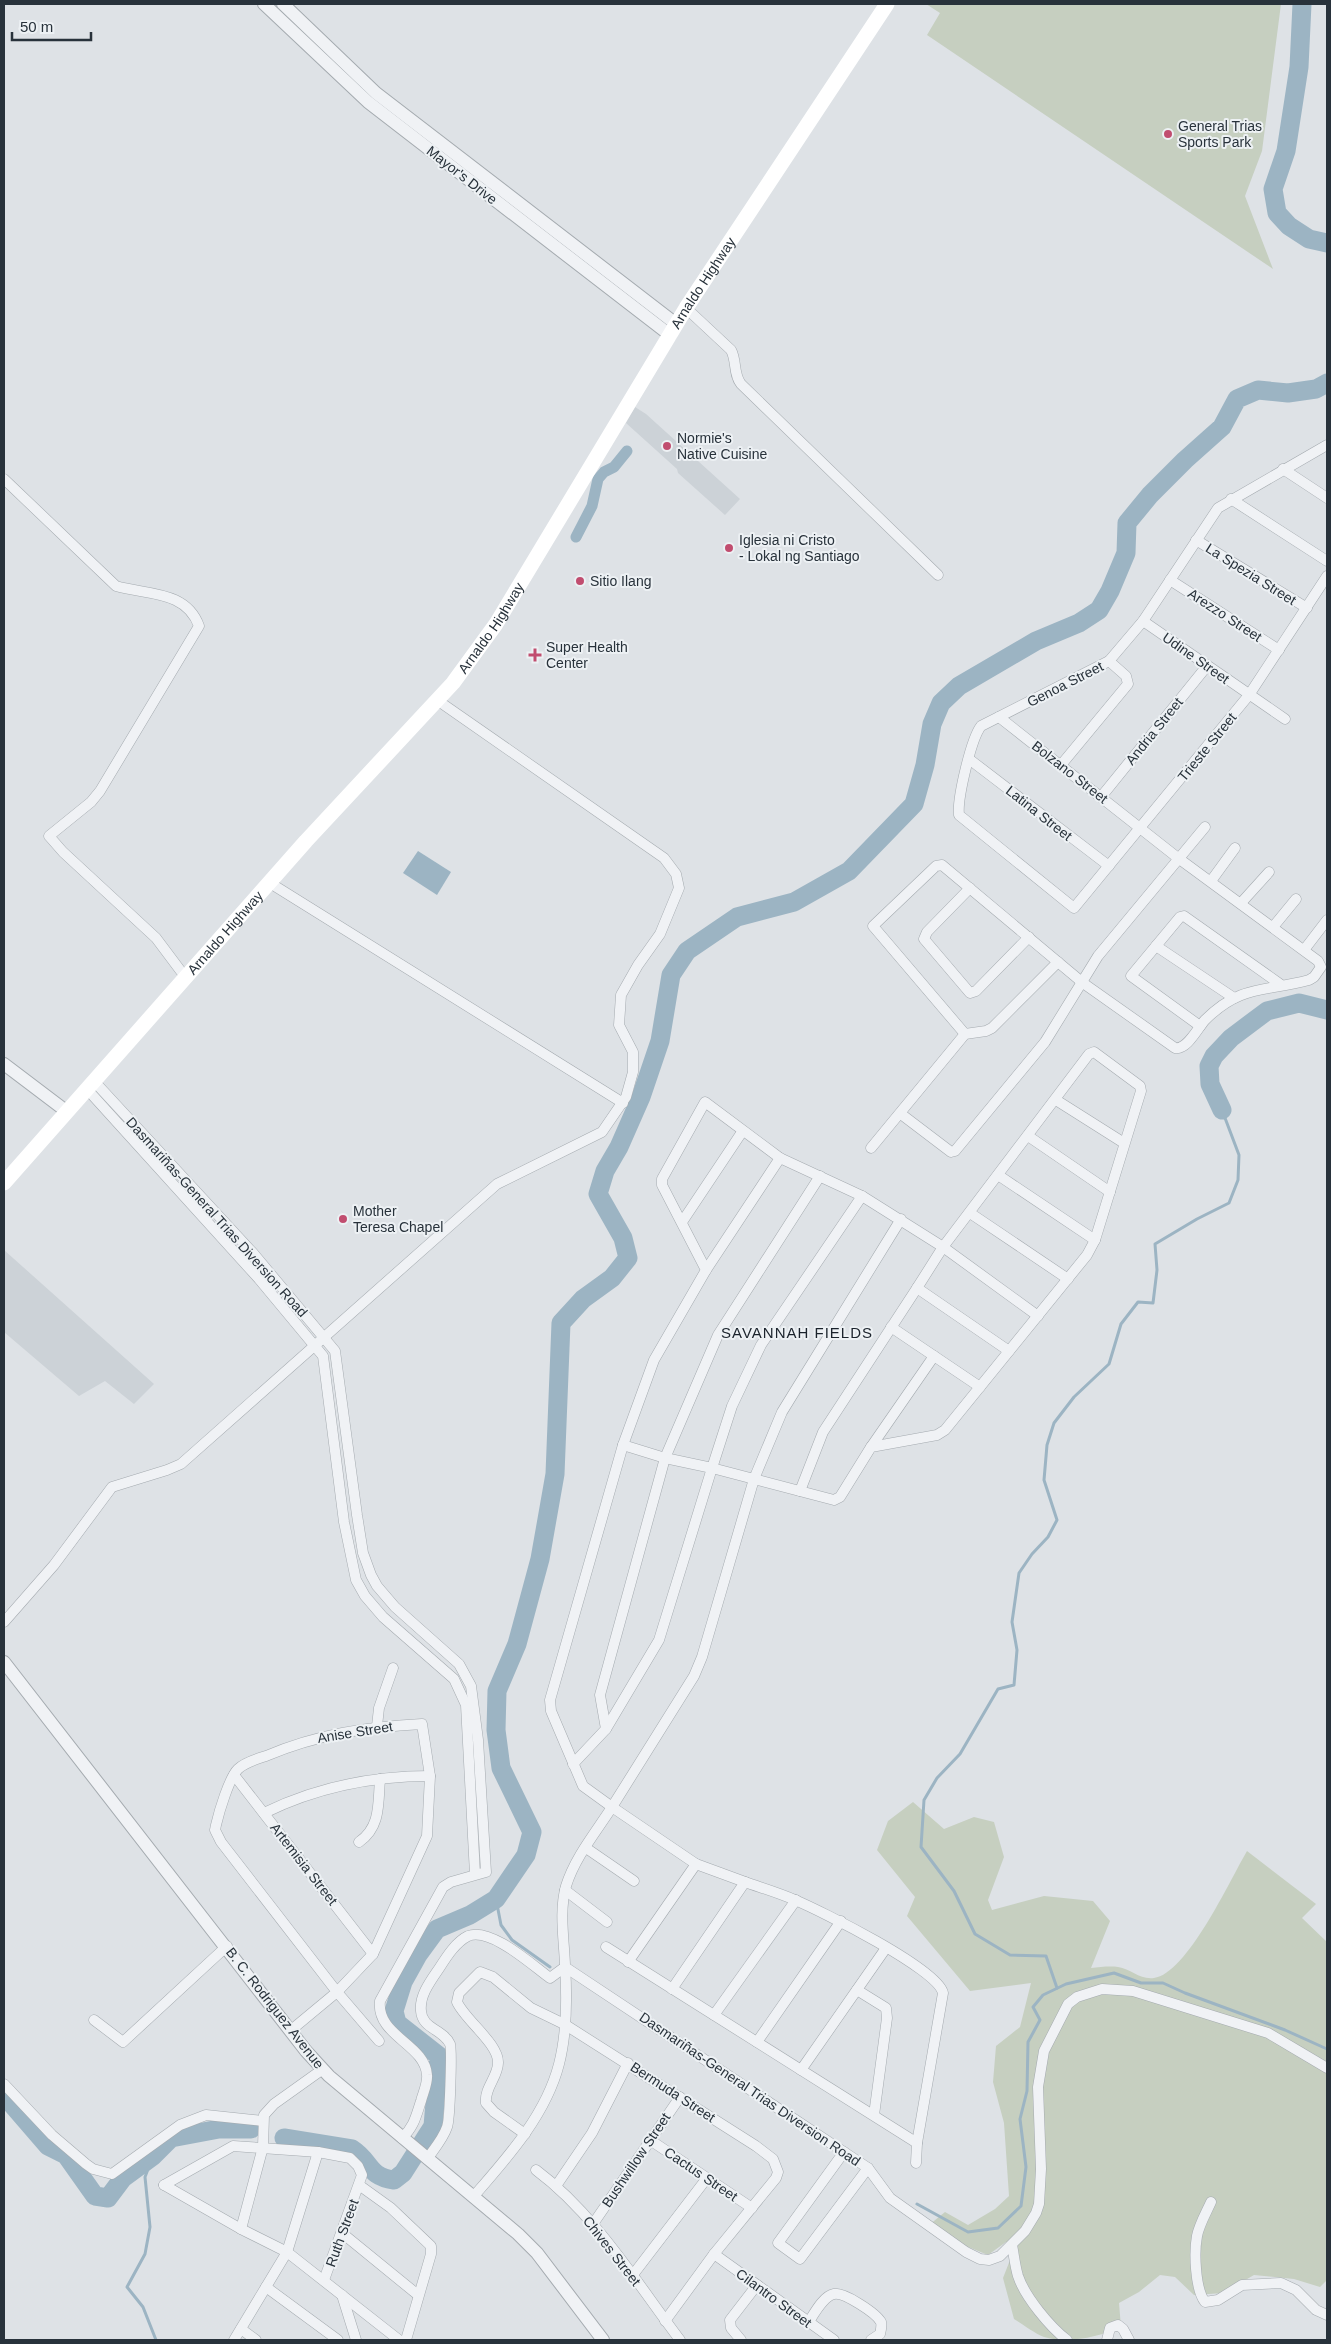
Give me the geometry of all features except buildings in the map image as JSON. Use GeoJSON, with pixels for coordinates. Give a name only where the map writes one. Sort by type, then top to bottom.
{"type":"FeatureCollection","features":[{"type":"Feature","properties":{"kind":"main road","name":"Arnaldo Highway"},"geometry":{"type":"LineString","coordinates":[[4,1183],[270,883],[468,666],[496,624],[686,308],[887,4]]}},
{"type":"Feature","properties":{"kind":"street","name":"Mayor's Drive"},"geometry":{"type":"LineString","coordinates":[[264,4],[368,102],[430,142]]}},
{"type":"Feature","properties":{"kind":"street","name":"Mayor's Drive"},"geometry":{"type":"LineString","coordinates":[[283,4],[367,85],[430,142],[673,329]]}},
{"type":"Feature","properties":{"kind":"street"},"geometry":{"type":"LineString","coordinates":[[686,308],[731,350],[734,355],[736,375],[741,384],[938,575]]}},
{"type":"Feature","properties":{"kind":"street","name":"Genoa Street"},"geometry":{"type":"LineString","coordinates":[[1074,908],[970,826],[959,815],[958,808],[969,759],[978,730],[999,717],[1109,661],[1143,621],[1218,508],[1327,445]]}},
{"type":"Feature","properties":{"kind":"street"},"geometry":{"type":"LineString","coordinates":[[1283,469],[1327,498]]}},
{"type":"Feature","properties":{"kind":"street"},"geometry":{"type":"LineString","coordinates":[[4,479],[116,586],[158,593],[179,601],[196,616],[200,626],[100,791],[49,836],[62,852],[156,938],[186,978]]}},
{"type":"Feature","properties":{"kind":"street"},"geometry":{"type":"LineString","coordinates":[[1231,499],[1327,561]]}},
{"type":"Feature","properties":{"kind":"street","name":"La Spezia Street"},"geometry":{"type":"LineString","coordinates":[[1196,540],[1307,608]]}},
{"type":"Feature","properties":{"kind":"street","name":"Trieste Street"},"geometry":{"type":"LineString","coordinates":[[1074,908],[1249,695],[1327,576]]}},
{"type":"Feature","properties":{"kind":"street","name":"Arezzo Street"},"geometry":{"type":"LineString","coordinates":[[1170,580],[1279,650]]}},
{"type":"Feature","properties":{"kind":"street","name":"Udine Street"},"geometry":{"type":"LineString","coordinates":[[1143,621],[1286,719]]}},
{"type":"Feature","properties":{"kind":"street"},"geometry":{"type":"LineString","coordinates":[[1061,765],[1128,684],[1129,680],[1126,676],[1109,661]]}},
{"type":"Feature","properties":{"kind":"street","name":"Andria Street"},"geometry":{"type":"LineString","coordinates":[[1101,797],[1208,666]]}},
{"type":"Feature","properties":{"kind":"street"},"geometry":{"type":"LineString","coordinates":[[4,1622],[54,1565],[112,1487],[181,1464],[497,1184],[602,1132],[626,1097],[633,1072],[633,1052],[619,1025],[621,995],[638,965],[660,934],[679,888],[676,874],[664,858],[437,700]]}},
{"type":"Feature","properties":{"kind":"street","name":"Bolzano Street"},"geometry":{"type":"LineString","coordinates":[[999,717],[1178,858],[1318,960],[1321,967],[1314,977],[1309,980],[1280,984]]}},
{"type":"Feature","properties":{"kind":"street","name":"Latina Street"},"geometry":{"type":"LineString","coordinates":[[969,759],[1108,866]]}},
{"type":"Feature","properties":{"kind":"street"},"geometry":{"type":"LineString","coordinates":[[901,1114],[951,1152],[955,1150],[1045,1042],[1098,956],[1205,827]]}},
{"type":"Feature","properties":{"kind":"street"},"geometry":{"type":"LineString","coordinates":[[1211,881],[1235,848]]}},
{"type":"Feature","properties":{"kind":"street"},"geometry":{"type":"LineString","coordinates":[[965,1034],[873,926],[936,866],[942,865],[1083,983],[1175,1048],[1183,1047],[1200,1026],[1234,998],[1256,989],[1280,984]]}},
{"type":"Feature","properties":{"kind":"street"},"geometry":{"type":"LineString","coordinates":[[1242,903],[1269,872]]}},
{"type":"Feature","properties":{"kind":"street"},"geometry":{"type":"LineString","coordinates":[[270,883],[622,1103]]}},
{"type":"Feature","properties":{"kind":"street"},"geometry":{"type":"LineString","coordinates":[[970,888],[927,932],[924,939],[970,993],[976,992],[1029,937]]}},
{"type":"Feature","properties":{"kind":"street"},"geometry":{"type":"LineString","coordinates":[[1273,927],[1296,900]]}},
{"type":"Feature","properties":{"kind":"street"},"geometry":{"type":"LineString","coordinates":[[1200,1026],[1131,976],[1180,917],[1184,916],[1280,984]]}},
{"type":"Feature","properties":{"kind":"street"},"geometry":{"type":"LineString","coordinates":[[1304,950],[1327,920]]}},
{"type":"Feature","properties":{"kind":"street"},"geometry":{"type":"LineString","coordinates":[[1156,946],[1234,998]]}},
{"type":"Feature","properties":{"kind":"street"},"geometry":{"type":"LineString","coordinates":[[870,1148],[901,1114],[965,1034],[986,1031],[992,1028],[1058,962]]}},
{"type":"Feature","properties":{"kind":"street"},"geometry":{"type":"LineString","coordinates":[[800,1491],[823,1432],[943,1247],[1089,1054],[1094,1052],[1140,1086],[1141,1091],[1095,1240],[1087,1255],[945,1430],[937,1435],[871,1447]]}},
{"type":"Feature","properties":{"kind":"street"},"geometry":{"type":"LineString","coordinates":[[4,1064],[66,1111]]}},
{"type":"Feature","properties":{"kind":"street","name":"Dasmariñas-General Trias Diversion Road"},"geometry":{"type":"LineString","coordinates":[[90,1084],[253,1253],[334,1352],[363,1553],[371,1575],[377,1586],[395,1607],[459,1664],[471,1686],[478,1740],[481,1873]]}},
{"type":"Feature","properties":{"kind":"street","name":"Dasmariñas-General Trias Diversion Road"},"geometry":{"type":"LineString","coordinates":[[90,1084],[323,1356],[344,1522],[356,1580],[365,1596],[383,1616],[454,1680],[466,1705],[481,1873]]}},
{"type":"Feature","properties":{"kind":"street"},"geometry":{"type":"LineString","coordinates":[[1056,1100],[1124,1143]]}},
{"type":"Feature","properties":{"kind":"street"},"geometry":{"type":"LineString","coordinates":[[706,1270],[662,1185],[662,1179],[704,1102],[742,1132],[780,1158],[862,1196],[901,1219],[1038,1316]]}},
{"type":"Feature","properties":{"kind":"street"},"geometry":{"type":"LineString","coordinates":[[682,1222],[742,1132]]}},
{"type":"Feature","properties":{"kind":"street"},"geometry":{"type":"LineString","coordinates":[[1028,1136],[1110,1192]]}},
{"type":"Feature","properties":{"kind":"street"},"geometry":{"type":"LineString","coordinates":[[780,1158],[706,1270],[654,1360],[623,1445],[550,1700],[551,1711],[583,1786],[612,1807],[696,1864],[796,1900],[841,1921],[934,1980],[942,1989],[943,1994],[917,2143],[916,2163]]}},
{"type":"Feature","properties":{"kind":"street"},"geometry":{"type":"LineString","coordinates":[[998,1175],[1095,1240]]}},
{"type":"Feature","properties":{"kind":"street"},"geometry":{"type":"LineString","coordinates":[[606,1729],[600,1695],[665,1458],[718,1334],[820,1176]]}},
{"type":"Feature","properties":{"kind":"street"},"geometry":{"type":"LineString","coordinates":[[573,1764],[606,1729],[660,1640],[732,1406],[761,1345],[862,1196]]}},
{"type":"Feature","properties":{"kind":"street"},"geometry":{"type":"LineString","coordinates":[[970,1213],[1068,1279]]}},
{"type":"Feature","properties":{"kind":"street"},"geometry":{"type":"LineString","coordinates":[[474,2197],[525,2134],[552,2083],[559,2063],[564,2024],[566,1967],[562,1909],[565,1890],[574,1866],[694,1676],[702,1657],[754,1479],[782,1412],[901,1219]]}},
{"type":"Feature","properties":{"kind":"street"},"geometry":{"type":"LineString","coordinates":[[917,1288],[1009,1351]]}},
{"type":"Feature","properties":{"kind":"street"},"geometry":{"type":"LineString","coordinates":[[891,1327],[980,1387]]}},
{"type":"Feature","properties":{"kind":"street"},"geometry":{"type":"LineString","coordinates":[[623,1445],[665,1458],[712,1468],[834,1500],[840,1497],[871,1447],[934,1356]]}},
{"type":"Feature","properties":{"kind":"street","name":"B. C. Rodriguez Avenue"},"geometry":{"type":"LineString","coordinates":[[4,1662],[227,1946],[290,2031],[323,2069],[537,2253],[603,2340]]}},
{"type":"Feature","properties":{"kind":"street"},"geometry":{"type":"LineString","coordinates":[[377,1726],[379,1708],[393,1668]]}},
{"type":"Feature","properties":{"kind":"street","name":"Anise Street"},"geometry":{"type":"LineString","coordinates":[[234,1775],[246,1764],[292,1744],[335,1732],[377,1726],[422,1724],[430,1776],[427,1836],[374,1954],[336,1992],[290,2031]]}},
{"type":"Feature","properties":{"kind":"street"},"geometry":{"type":"LineString","coordinates":[[234,1775],[216,1825],[218,1836],[336,1992],[379,2041]]}},
{"type":"Feature","properties":{"kind":"street","name":"Artemisia Street"},"geometry":{"type":"LineString","coordinates":[[234,1775],[374,1954]]}},
{"type":"Feature","properties":{"kind":"street"},"geometry":{"type":"LineString","coordinates":[[264,1813],[314,1792],[349,1783],[430,1776]]}},
{"type":"Feature","properties":{"kind":"street"},"geometry":{"type":"LineString","coordinates":[[359,1842],[372,1830],[376,1822],[380,1779]]}},
{"type":"Feature","properties":{"kind":"street"},"geometry":{"type":"LineString","coordinates":[[586,1848],[634,1881]]}},
{"type":"Feature","properties":{"kind":"street"},"geometry":{"type":"LineString","coordinates":[[628,1962],[696,1864]]}},
{"type":"Feature","properties":{"kind":"street"},"geometry":{"type":"LineString","coordinates":[[403,2139],[413,2126],[428,2076],[426,2067],[419,2056],[382,2020],[379,2011],[380,2001],[443,1887],[450,1882],[481,1873]]}},
{"type":"Feature","properties":{"kind":"street"},"geometry":{"type":"LineString","coordinates":[[672,1989],[745,1882]]}},
{"type":"Feature","properties":{"kind":"street"},"geometry":{"type":"LineString","coordinates":[[565,1890],[607,1922]]}},
{"type":"Feature","properties":{"kind":"street"},"geometry":{"type":"LineString","coordinates":[[714,2015],[796,1900]]}},
{"type":"Feature","properties":{"kind":"street"},"geometry":{"type":"LineString","coordinates":[[757,2042],[841,1921]]}},
{"type":"Feature","properties":{"kind":"street"},"geometry":{"type":"LineString","coordinates":[[426,2158],[447,2127],[452,2064],[450,2045],[446,2037],[426,2024],[421,2014],[420,2003],[445,1959],[457,1944],[469,1936],[482,1934],[495,1939],[550,1978],[566,1967]]}},
{"type":"Feature","properties":{"kind":"street"},"geometry":{"type":"LineString","coordinates":[[94,2020],[123,2042],[227,1946]]}},
{"type":"Feature","properties":{"kind":"street"},"geometry":{"type":"LineString","coordinates":[[606,1947],[917,2143]]}},
{"type":"Feature","properties":{"kind":"street"},"geometry":{"type":"LineString","coordinates":[[801,2070],[886,1948]]}},
{"type":"Feature","properties":{"kind":"street","name":"Dasmariñas-General Trias Diversion Road"},"geometry":{"type":"LineString","coordinates":[[566,1967],[868,2168],[890,2198],[966,2252],[989,2260],[1000,2256],[1012,2245],[1032,2222],[1039,2204],[1038,2087],[1044,2051],[1068,2004],[1077,1997],[1094,1991],[1112,1989],[1133,1991],[1268,2033],[1327,2068]]}},
{"type":"Feature","properties":{"kind":"street","name":"Bermuda Street"},"geometry":{"type":"LineString","coordinates":[[525,2134],[494,2112],[486,2103],[486,2093],[497,2069],[497,2055],[460,2007],[458,1997],[476,1975],[485,1972],[531,2008],[564,2024],[756,2146],[777,2165],[778,2172],[776,2178],[752,2208]]}},
{"type":"Feature","properties":{"kind":"street"},"geometry":{"type":"LineString","coordinates":[[857,1990],[886,2008],[887,2018],[874,2115]]}},
{"type":"Feature","properties":{"kind":"street"},"geometry":{"type":"LineString","coordinates":[[556,2186],[592,2133],[628,2064]]}},
{"type":"Feature","properties":{"kind":"street"},"geometry":{"type":"LineString","coordinates":[[242,2229],[263,2147],[263,2120],[267,2110],[323,2069]]}},
{"type":"Feature","properties":{"kind":"street"},"geometry":{"type":"LineString","coordinates":[[4,2084],[52,2135],[86,2164],[93,2169],[112,2174],[180,2126],[206,2115],[263,2120]]}},
{"type":"Feature","properties":{"kind":"street","name":"Bushwillow Street"},"geometry":{"type":"LineString","coordinates":[[593,2224],[680,2097]]}},
{"type":"Feature","properties":{"kind":"street","name":"Cactus Street"},"geometry":{"type":"LineString","coordinates":[[650,2140],[752,2208]]}},
{"type":"Feature","properties":{"kind":"street"},"geometry":{"type":"LineString","coordinates":[[400,2340],[287,2252],[164,2185],[233,2146],[318,2152],[350,2158],[355,2162],[362,2176],[359,2185],[391,2208],[431,2246],[406,2340]]}},
{"type":"Feature","properties":{"kind":"street"},"geometry":{"type":"LineString","coordinates":[[234,2340],[287,2252],[318,2152]]}},
{"type":"Feature","properties":{"kind":"street"},"geometry":{"type":"LineString","coordinates":[[844,2152],[778,2244],[800,2259],[868,2168]]}},
{"type":"Feature","properties":{"kind":"street","name":"Chives Street"},"geometry":{"type":"LineString","coordinates":[[536,2170],[556,2186],[593,2224],[680,2340]]}},
{"type":"Feature","properties":{"kind":"street"},"geometry":{"type":"LineString","coordinates":[[632,2276],[707,2178]]}},
{"type":"Feature","properties":{"kind":"street","name":"Ruth Street"},"geometry":{"type":"LineString","coordinates":[[324,2280],[359,2185]]}},
{"type":"Feature","properties":{"kind":"street"},"geometry":{"type":"LineString","coordinates":[[1211,2202],[1197,2236],[1197,2281],[1201,2297],[1205,2302],[1218,2300],[1242,2285],[1281,2283],[1296,2290],[1316,2310],[1327,2315]]}},
{"type":"Feature","properties":{"kind":"street"},"geometry":{"type":"LineString","coordinates":[[665,2321],[714,2254],[752,2208]]}},
{"type":"Feature","properties":{"kind":"street"},"geometry":{"type":"LineString","coordinates":[[342,2233],[418,2295]]}},
{"type":"Feature","properties":{"kind":"street"},"geometry":{"type":"LineString","coordinates":[[1012,2245],[1018,2277],[1050,2324],[1067,2340]]}},
{"type":"Feature","properties":{"kind":"street","name":"Cilantro Street"},"geometry":{"type":"LineString","coordinates":[[714,2254],[834,2340]]}},
{"type":"Feature","properties":{"kind":"street"},"geometry":{"type":"LineString","coordinates":[[741,2340],[731,2328],[730,2320],[756,2285]]}},
{"type":"Feature","properties":{"kind":"street"},"geometry":{"type":"LineString","coordinates":[[266,2287],[338,2340]]}},
{"type":"Feature","properties":{"kind":"street"},"geometry":{"type":"LineString","coordinates":[[808,2323],[827,2298],[833,2294],[840,2294],[876,2316],[881,2322],[880,2334],[871,2340]]}},
{"type":"Feature","properties":{"kind":"street"},"geometry":{"type":"LineString","coordinates":[[342,2295],[356,2340]]}},
{"type":"Feature","properties":{"kind":"street"},"geometry":{"type":"LineString","coordinates":[[1107,2340],[1110,2328],[1118,2325],[1129,2340]]}},
{"type":"Feature","properties":{"kind":"street"},"geometry":{"type":"LineString","coordinates":[[241,2329],[256,2340]]}},
{"type":"Feature","properties":{"kind":"shaded area","name":"Normie's Native Cuisine"},"geometry":{"type":"Polygon","coordinates":[[[635,407],[646,414],[740,499],[725,515],[626,423],[635,407]]]}},
{"type":"Feature","properties":{"kind":"shaded area"},"geometry":{"type":"Polygon","coordinates":[[[4,1250],[154,1384],[134,1404],[105,1381],[79,1396],[4,1332],[4,1250]]]}},
{"type":"Feature","properties":{"kind":"green space","name":"General Trias Sports Park"},"geometry":{"type":"Polygon","coordinates":[[[926,4],[1281,4],[1262,151],[1245,196],[1273,269],[927,35],[940,13],[926,4]]]}},
{"type":"Feature","properties":{"kind":"green space"},"geometry":{"type":"Polygon","coordinates":[[[913,1802],[944,1829],[974,1817],[994,1822],[1004,1857],[988,1900],[992,1910],[1044,1896],[1093,1901],[1110,1921],[1091,1968],[1118,1967],[1149,1978],[1167,1973],[1180,1961],[1193,1944],[1219,1903],[1247,1851],[1316,1904],[1302,1918],[1327,1942],[1327,2280],[1320,2287],[1294,2279],[1254,2275],[1223,2293],[1194,2295],[1175,2277],[1160,2275],[1139,2292],[1119,2303],[1121,2327],[1103,2334],[1073,2340],[1053,2339],[1040,2335],[1014,2319],[1003,2278],[1012,2255],[1006,2242],[988,2255],[956,2242],[929,2225],[945,2212],[968,2225],[995,2209],[1009,2196],[1004,2123],[993,2082],[996,2046],[1020,2027],[1031,1983],[970,1991],[907,1916],[915,1897],[877,1850],[888,1821],[913,1802]]]}},
{"type":"Feature","properties":{"kind":"water"},"geometry":{"type":"Polygon","coordinates":[[[418,851],[451,872],[437,895],[403,873],[418,851]]]}},
{"type":"Feature","properties":{"kind":"waterway"},"geometry":{"type":"LineString","coordinates":[[1302,4],[1299,67],[1286,151],[1273,189],[1277,213],[1289,226],[1309,239],[1327,243]]}},
{"type":"Feature","properties":{"kind":"waterway"},"geometry":{"type":"LineString","coordinates":[[284,2138],[352,2149],[374,2172],[385,2178],[394,2180],[403,2173],[433,2126],[439,2056],[397,2023],[394,2011],[403,1982],[418,1955],[437,1929],[470,1915],[496,1899],[526,1855],[532,1832],[501,1768],[496,1730],[497,1691],[517,1644],[540,1559],[555,1474],[561,1323],[583,1299],[612,1278],[628,1258],[623,1238],[598,1194],[605,1171],[619,1147],[641,1097],[660,1041],[671,975],[687,951],[737,917],[794,902],[849,871],[914,804],[925,765],[932,724],[941,703],[959,686],[1036,641],[1079,623],[1099,610],[1110,591],[1126,553],[1127,523],[1150,495],[1222,427],[1237,399],[1258,390],[1288,393],[1316,389],[1327,383]]}},
{"type":"Feature","properties":{"kind":"waterway"},"geometry":{"type":"LineString","coordinates":[[576,537],[592,506],[598,479],[604,472],[614,467],[627,451]]}},
{"type":"Feature","properties":{"kind":"waterway"},"geometry":{"type":"LineString","coordinates":[[1222,1110],[1210,1084],[1209,1066],[1214,1056],[1231,1038],[1267,1011],[1299,1003],[1327,1010]]}},
{"type":"Feature","properties":{"kind":"waterway"},"geometry":{"type":"LineString","coordinates":[[1057,1988],[1046,1956],[1010,1955],[975,1934],[954,1891],[921,1847],[924,1800],[937,1778],[960,1754],[998,1689],[1014,1685],[1017,1650],[1012,1622],[1019,1573],[1032,1554],[1048,1537],[1057,1520],[1044,1480],[1047,1445],[1054,1423],[1074,1397],[1109,1364],[1121,1324],[1138,1302],[1153,1303],[1157,1270],[1155,1244],[1197,1219],[1229,1203],[1238,1180],[1239,1155],[1222,1110]]}},
{"type":"Feature","properties":{"kind":"waterway"},"geometry":{"type":"LineString","coordinates":[[496,1899],[501,1925],[512,1940],[550,1967]]}},
{"type":"Feature","properties":{"kind":"waterway"},"geometry":{"type":"LineString","coordinates":[[917,2204],[968,2232],[998,2228],[1021,2206],[1026,2167],[1020,2119],[1027,2091],[1028,2042],[1040,2020],[1033,2007],[1043,1995],[1066,1984],[1114,1973],[1141,1983],[1163,1983],[1285,2030],[1327,2049]]}},
{"type":"Feature","properties":{"kind":"waterway"},"geometry":{"type":"LineString","coordinates":[[4,2095],[48,2146],[66,2155],[95,2196],[108,2198],[123,2178],[153,2156],[171,2138],[219,2129],[251,2129]]}},
{"type":"Feature","properties":{"kind":"waterway"},"geometry":{"type":"LineString","coordinates":[[153,2156],[145,2177],[150,2227],[145,2254],[127,2287],[143,2307],[156,2340]]}},
{"type":"Feature","properties":{"kind":"place","name":"General Trias Sports Park"},"geometry":{"type":"Point","coordinates":[1168,134]}},
{"type":"Feature","properties":{"kind":"place","name":"Normie's Native Cuisine"},"geometry":{"type":"Point","coordinates":[667,446]}},
{"type":"Feature","properties":{"kind":"place","name":"Iglesia ni Cristo - Lokal ng Santiago"},"geometry":{"type":"Point","coordinates":[729,548]}},
{"type":"Feature","properties":{"kind":"place","name":"Sitio Ilang"},"geometry":{"type":"Point","coordinates":[580,581]}},
{"type":"Feature","properties":{"kind":"place","name":"Super Health Center"},"geometry":{"type":"Point","coordinates":[535,655]}},
{"type":"Feature","properties":{"kind":"place","name":"Mother Teresa Chapel"},"geometry":{"type":"Point","coordinates":[343,1219]}},
{"type":"Feature","properties":{"kind":"district","name":"SAVANNAH FIELDS"},"geometry":{"type":"Point","coordinates":[797,1333]}}]}
